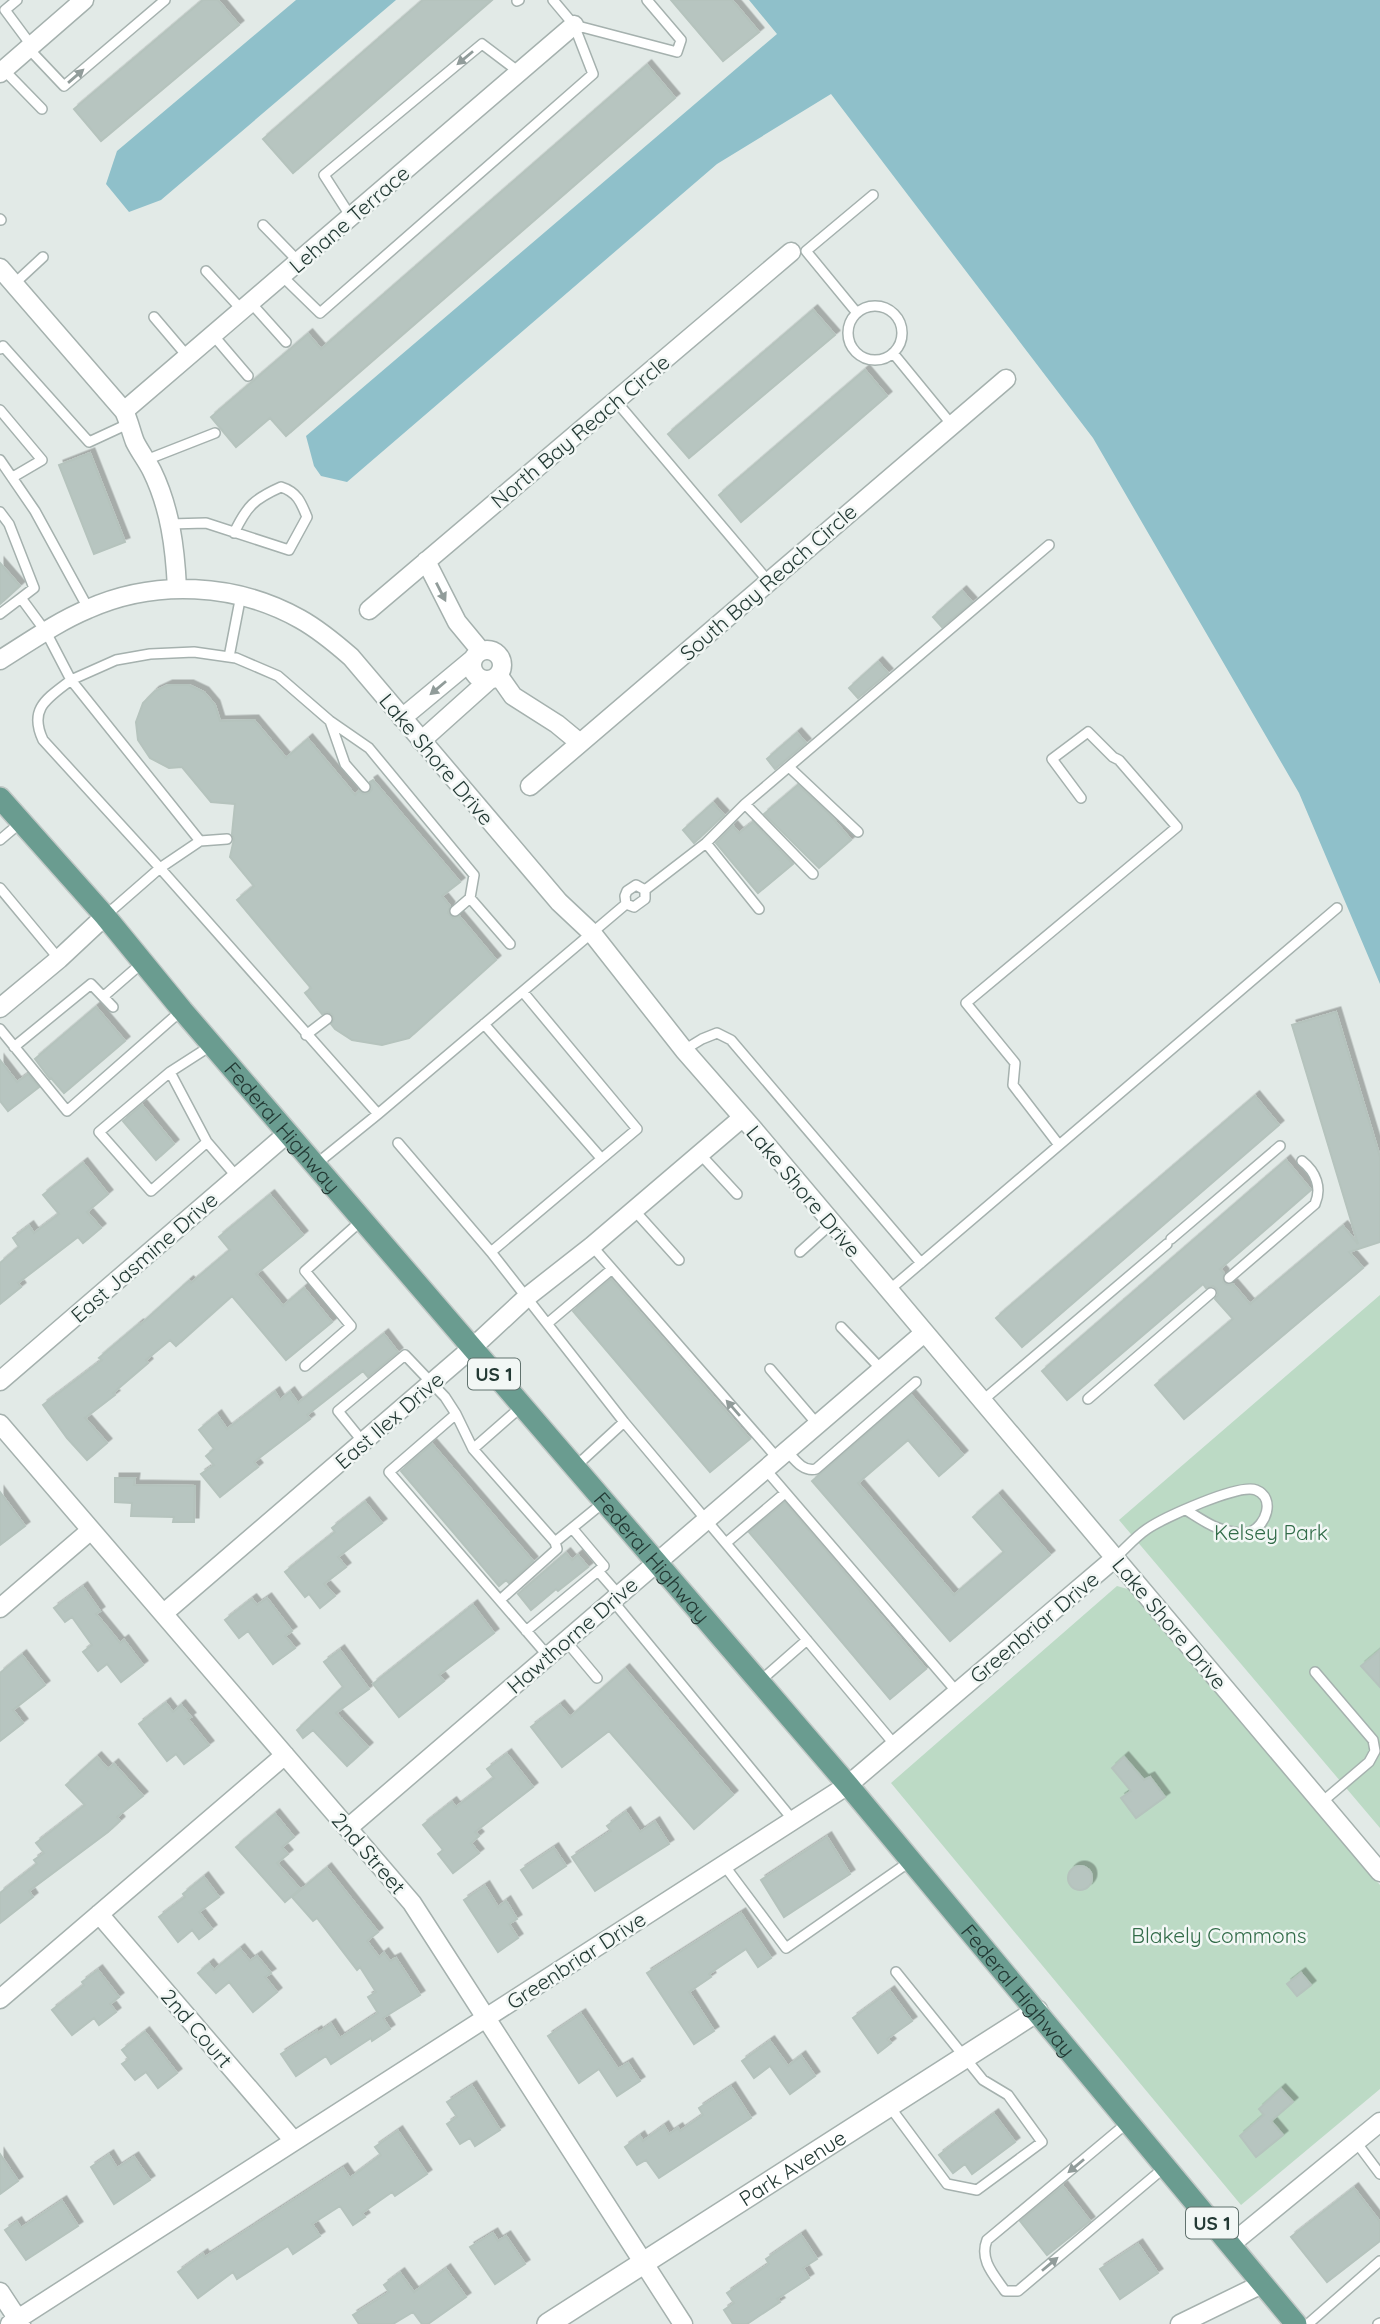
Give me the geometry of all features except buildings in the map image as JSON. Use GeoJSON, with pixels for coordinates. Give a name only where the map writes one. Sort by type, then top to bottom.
{"type":"FeatureCollection","features":[{"type":"Feature","properties":{"kind":"main road","name":"Federal Highway"},"geometry":{"type":"LineString","coordinates":[[0,798],[144,961],[182,1010],[912,1860],[1296,2324]]}},
{"type":"Feature","properties":{"kind":"street"},"geometry":{"type":"LineString","coordinates":[[1,69],[84,0]]}},
{"type":"Feature","properties":{"kind":"street","name":"Lehane Terrace"},"geometry":{"type":"LineString","coordinates":[[127,417],[188,356],[574,25]]}},
{"type":"Feature","properties":{"kind":"street","name":"North Bay Reach Circle"},"geometry":{"type":"LineString","coordinates":[[369,610],[615,400],[798,251]]}},
{"type":"Feature","properties":{"kind":"street"},"geometry":{"type":"LineString","coordinates":[[5,276],[127,417],[135,442],[164,498],[176,560],[177,588]]}},
{"type":"Feature","properties":{"kind":"street","name":"South Bay Reach Circle"},"geometry":{"type":"LineString","coordinates":[[530,786],[1006,379]]}},
{"type":"Feature","properties":{"kind":"street"},"geometry":{"type":"LineString","coordinates":[[426,561],[477,655]]}},
{"type":"Feature","properties":{"kind":"street","name":"Lake Shore Drive"},"geometry":{"type":"LineString","coordinates":[[0,660],[88,608],[149,591],[177,588],[209,590],[271,605],[327,636],[351,657],[559,902],[593,933],[684,1050],[1380,1872]]}},
{"type":"Feature","properties":{"kind":"street"},"geometry":{"type":"LineString","coordinates":[[402,718],[477,655],[493,651],[500,656],[503,668],[494,678],[421,741]]}},
{"type":"Feature","properties":{"kind":"street"},"geometry":{"type":"LineString","coordinates":[[477,655],[472,667],[476,676],[494,678],[513,696],[580,743]]}},
{"type":"Feature","properties":{"kind":"street"},"geometry":{"type":"LineString","coordinates":[[0,1008],[105,916]]}},
{"type":"Feature","properties":{"kind":"street","name":"East Ilex Drive"},"geometry":{"type":"LineString","coordinates":[[164,1614],[432,1383],[527,1297],[592,1246],[742,1118]]}},
{"type":"Feature","properties":{"kind":"street","name":"East Jasmine Drive"},"geometry":{"type":"LineString","coordinates":[[0,1381],[288,1133]]}},
{"type":"Feature","properties":{"kind":"street","name":"Hawthorne Drive"},"geometry":{"type":"LineString","coordinates":[[348,1828],[924,1333]]}},
{"type":"Feature","properties":{"kind":"street","name":"2nd Street"},"geometry":{"type":"LineString","coordinates":[[0,1424],[412,1903],[683,2324]]}},
{"type":"Feature","properties":{"kind":"street"},"geometry":{"type":"LineString","coordinates":[[0,1608],[91,1530]]}},
{"type":"Feature","properties":{"kind":"street","name":"Greenbriar Drive"},"geometry":{"type":"LineString","coordinates":[[16,2322],[848,1785],[1115,1558]]}},
{"type":"Feature","properties":{"kind":"street"},"geometry":{"type":"LineString","coordinates":[[0,1999],[285,1755]]}},
{"type":"Feature","properties":{"kind":"street","name":"2nd Court"},"geometry":{"type":"LineString","coordinates":[[99,1914],[294,2141]]}},
{"type":"Feature","properties":{"kind":"street","name":"Park Avenue"},"geometry":{"type":"LineString","coordinates":[[548,2324],[1037,2011]]}},
{"type":"Feature","properties":{"kind":"street"},"geometry":{"type":"LineString","coordinates":[[1230,2245],[1380,2122]]}},
{"type":"Feature","properties":{"kind":"street"},"geometry":{"type":"LineString","coordinates":[[1181,2324],[1262,2284]]}},
{"type":"Feature","properties":{"kind":"street"},"geometry":{"type":"LineString","coordinates":[[0,2292],[16,2322]]}},
{"type":"Feature","properties":{"kind":"lane"},"geometry":{"type":"LineString","coordinates":[[17,0],[5,10],[30,47],[65,86],[165,0]]}},
{"type":"Feature","properties":{"kind":"lane"},"geometry":{"type":"LineString","coordinates":[[282,276],[320,313],[593,74],[574,25],[554,0]]}},
{"type":"Feature","properties":{"kind":"lane"},"geometry":{"type":"LineString","coordinates":[[574,25],[677,52],[681,40],[647,0]]}},
{"type":"Feature","properties":{"kind":"lane"},"geometry":{"type":"LineString","coordinates":[[351,217],[324,175],[482,44],[519,72]]}},
{"type":"Feature","properties":{"kind":"lane"},"geometry":{"type":"LineString","coordinates":[[1,69],[42,109]]}},
{"type":"Feature","properties":{"kind":"lane"},"geometry":{"type":"LineString","coordinates":[[857,313],[798,251],[873,195]]}},
{"type":"Feature","properties":{"kind":"lane"},"geometry":{"type":"LineString","coordinates":[[263,225],[299,262]]}},
{"type":"Feature","properties":{"kind":"lane"},"geometry":{"type":"LineString","coordinates":[[5,276],[43,257]]}},
{"type":"Feature","properties":{"kind":"lane"},"geometry":{"type":"LineString","coordinates":[[206,271],[286,342]]}},
{"type":"Feature","properties":{"kind":"lane"},"geometry":{"type":"LineString","coordinates":[[881,306],[896,315],[900,322],[902,339],[893,354],[878,360],[861,357],[855,351],[850,344],[848,327],[857,313],[864,308],[881,306]]}},
{"type":"Feature","properties":{"kind":"lane"},"geometry":{"type":"LineString","coordinates":[[154,317],[188,356]]}},
{"type":"Feature","properties":{"kind":"lane"},"geometry":{"type":"LineString","coordinates":[[213,335],[248,376]]}},
{"type":"Feature","properties":{"kind":"lane"},"geometry":{"type":"LineString","coordinates":[[0,349],[3,346],[89,442],[127,417]]}},
{"type":"Feature","properties":{"kind":"lane"},"geometry":{"type":"LineString","coordinates":[[893,354],[952,425]]}},
{"type":"Feature","properties":{"kind":"lane"},"geometry":{"type":"LineString","coordinates":[[615,400],[769,582]]}},
{"type":"Feature","properties":{"kind":"lane"},"geometry":{"type":"LineString","coordinates":[[0,410],[42,460],[13,477]]}},
{"type":"Feature","properties":{"kind":"lane"},"geometry":{"type":"LineString","coordinates":[[146,460],[215,433]]}},
{"type":"Feature","properties":{"kind":"lane"},"geometry":{"type":"LineString","coordinates":[[0,460],[35,511],[88,608]]}},
{"type":"Feature","properties":{"kind":"lane"},"geometry":{"type":"LineString","coordinates":[[170,524],[206,523],[234,533],[289,551],[307,517],[300,500],[291,490],[281,487],[262,496],[245,511],[234,533]]}},
{"type":"Feature","properties":{"kind":"lane"},"geometry":{"type":"LineString","coordinates":[[0,512],[9,524],[34,588],[0,614]]}},
{"type":"Feature","properties":{"kind":"lane"},"geometry":{"type":"LineString","coordinates":[[645,890],[706,843],[745,804],[1049,545]]}},
{"type":"Feature","properties":{"kind":"lane"},"geometry":{"type":"LineString","coordinates":[[229,657],[241,596]]}},
{"type":"Feature","properties":{"kind":"lane"},"geometry":{"type":"LineString","coordinates":[[21,598],[46,632],[71,680],[200,841]]}},
{"type":"Feature","properties":{"kind":"lane"},"geometry":{"type":"LineString","coordinates":[[378,1114],[43,740],[37,727],[43,702],[71,680],[116,660],[150,654],[194,652],[229,657],[278,676],[330,721],[369,748],[474,874],[470,898],[455,911]]}},
{"type":"Feature","properties":{"kind":"lane"},"geometry":{"type":"LineString","coordinates":[[330,721],[345,764],[365,787]]}},
{"type":"Feature","properties":{"kind":"lane"},"geometry":{"type":"LineString","coordinates":[[1059,1145],[1013,1084],[1014,1063],[966,1003],[1177,827],[1119,760],[1113,758],[1088,732],[1052,759],[1082,798]]}},
{"type":"Feature","properties":{"kind":"lane"},"geometry":{"type":"LineString","coordinates":[[789,767],[858,832]]}},
{"type":"Feature","properties":{"kind":"lane"},"geometry":{"type":"LineString","coordinates":[[745,804],[813,874]]}},
{"type":"Feature","properties":{"kind":"lane"},"geometry":{"type":"LineString","coordinates":[[0,840],[20,822]]}},
{"type":"Feature","properties":{"kind":"lane"},"geometry":{"type":"LineString","coordinates":[[105,916],[160,868],[200,841],[227,839]]}},
{"type":"Feature","properties":{"kind":"lane"},"geometry":{"type":"LineString","coordinates":[[706,843],[760,909]]}},
{"type":"Feature","properties":{"kind":"lane"},"geometry":{"type":"LineString","coordinates":[[626,904],[625,896],[629,889],[636,886],[645,890]]}},
{"type":"Feature","properties":{"kind":"lane"},"geometry":{"type":"LineString","coordinates":[[0,888],[58,959]]}},
{"type":"Feature","properties":{"kind":"lane"},"geometry":{"type":"LineString","coordinates":[[626,904],[634,907],[641,903],[646,896],[645,890]]}},
{"type":"Feature","properties":{"kind":"lane"},"geometry":{"type":"LineString","coordinates":[[470,898],[510,944]]}},
{"type":"Feature","properties":{"kind":"lane"},"geometry":{"type":"LineString","coordinates":[[315,1165],[626,904]]}},
{"type":"Feature","properties":{"kind":"lane"},"geometry":{"type":"LineString","coordinates":[[888,1291],[1337,908]]}},
{"type":"Feature","properties":{"kind":"lane"},"geometry":{"type":"LineString","coordinates":[[104,996],[144,961]]}},
{"type":"Feature","properties":{"kind":"lane"},"geometry":{"type":"LineString","coordinates":[[15,1047],[92,984],[113,1007]]}},
{"type":"Feature","properties":{"kind":"lane"},"geometry":{"type":"LineString","coordinates":[[491,1252],[637,1129],[523,992]]}},
{"type":"Feature","properties":{"kind":"lane"},"geometry":{"type":"LineString","coordinates":[[0,1029],[66,1111],[182,1010]]}},
{"type":"Feature","properties":{"kind":"lane"},"geometry":{"type":"LineString","coordinates":[[306,1035],[327,1019]]}},
{"type":"Feature","properties":{"kind":"lane"},"geometry":{"type":"LineString","coordinates":[[484,1024],[601,1158]]}},
{"type":"Feature","properties":{"kind":"lane"},"geometry":{"type":"LineString","coordinates":[[684,1050],[702,1038],[717,1033],[731,1040],[921,1263]]}},
{"type":"Feature","properties":{"kind":"lane"},"geometry":{"type":"LineString","coordinates":[[207,1142],[151,1191],[99,1132],[170,1072],[212,1045]]}},
{"type":"Feature","properties":{"kind":"lane"},"geometry":{"type":"LineString","coordinates":[[170,1072],[207,1142],[237,1177]]}},
{"type":"Feature","properties":{"kind":"lane"},"geometry":{"type":"LineString","coordinates":[[398,1143],[491,1252],[624,1422],[895,1745]]}},
{"type":"Feature","properties":{"kind":"lane"},"geometry":{"type":"LineString","coordinates":[[982,1401],[1280,1146]]}},
{"type":"Feature","properties":{"kind":"lane"},"geometry":{"type":"LineString","coordinates":[[699,1154],[737,1194]]}},
{"type":"Feature","properties":{"kind":"lane"},"geometry":{"type":"LineString","coordinates":[[1229,1279],[1315,1204],[1318,1196],[1317,1181],[1303,1161]]}},
{"type":"Feature","properties":{"kind":"lane"},"geometry":{"type":"LineString","coordinates":[[634,1210],[679,1260]]}},
{"type":"Feature","properties":{"kind":"lane"},"geometry":{"type":"LineString","coordinates":[[305,1366],[351,1326],[305,1271],[362,1220]]}},
{"type":"Feature","properties":{"kind":"lane"},"geometry":{"type":"LineString","coordinates":[[800,1252],[831,1224]]}},
{"type":"Feature","properties":{"kind":"lane"},"geometry":{"type":"LineString","coordinates":[[592,1246],[777,1460],[785,1493],[957,1692]]}},
{"type":"Feature","properties":{"kind":"lane"},"geometry":{"type":"LineString","coordinates":[[548,1323],[612,1269]]}},
{"type":"Feature","properties":{"kind":"lane"},"geometry":{"type":"LineString","coordinates":[[1088,1399],[1211,1293]]}},
{"type":"Feature","properties":{"kind":"lane"},"geometry":{"type":"LineString","coordinates":[[841,1327],[881,1370]]}},
{"type":"Feature","properties":{"kind":"lane"},"geometry":{"type":"LineString","coordinates":[[363,1442],[338,1411],[405,1355],[445,1397],[473,1449],[555,1542],[557,1549],[500,1600]]}},
{"type":"Feature","properties":{"kind":"lane"},"geometry":{"type":"LineString","coordinates":[[770,1369],[818,1425]]}},
{"type":"Feature","properties":{"kind":"lane"},"geometry":{"type":"LineString","coordinates":[[777,1460],[810,1470],[816,1469],[916,1382]]}},
{"type":"Feature","properties":{"kind":"lane"},"geometry":{"type":"LineString","coordinates":[[473,1449],[522,1406]]}},
{"type":"Feature","properties":{"kind":"lane"},"geometry":{"type":"LineString","coordinates":[[456,1414],[389,1472],[548,1656]]}},
{"type":"Feature","properties":{"kind":"lane"},"geometry":{"type":"LineString","coordinates":[[575,1467],[624,1422]]}},
{"type":"Feature","properties":{"kind":"lane"},"geometry":{"type":"LineString","coordinates":[[1115,1558],[1146,1530],[1168,1516],[1222,1494],[1258,1490],[1268,1505],[1267,1515],[1249,1532],[1219,1529],[1186,1510]]}},
{"type":"Feature","properties":{"kind":"lane"},"geometry":{"type":"LineString","coordinates":[[726,1543],[785,1493]]}},
{"type":"Feature","properties":{"kind":"lane"},"geometry":{"type":"LineString","coordinates":[[555,1542],[604,1502]]}},
{"type":"Feature","properties":{"kind":"lane"},"geometry":{"type":"LineString","coordinates":[[526,1631],[604,1566],[572,1528]]}},
{"type":"Feature","properties":{"kind":"lane"},"geometry":{"type":"LineString","coordinates":[[598,1571],[616,1598],[793,1820]]}},
{"type":"Feature","properties":{"kind":"lane"},"geometry":{"type":"LineString","coordinates":[[759,1682],[807,1640]]}},
{"type":"Feature","properties":{"kind":"lane"},"geometry":{"type":"LineString","coordinates":[[566,1641],[597,1678]]}},
{"type":"Feature","properties":{"kind":"lane"},"geometry":{"type":"LineString","coordinates":[[1315,1672],[1373,1740],[1375,1751],[1369,1762],[1322,1802]]}},
{"type":"Feature","properties":{"kind":"lane"},"geometry":{"type":"LineString","coordinates":[[724,1865],[786,1948],[912,1860]]}},
{"type":"Feature","properties":{"kind":"lane"},"geometry":{"type":"LineString","coordinates":[[889,2106],[947,2184],[977,2190],[1042,2142],[1007,2095],[983,2080],[896,1972]]}},
{"type":"Feature","properties":{"kind":"lane"},"geometry":{"type":"LineString","coordinates":[[1128,2122],[987,2241],[983,2250],[987,2265],[1005,2291],[1018,2291],[1166,2167]]}},
{"type":"Feature","properties":{"kind":"lane"},"geometry":{"type":"LineString","coordinates":[[1356,2142],[1380,2174]]}},
{"type":"Feature","properties":{"kind":"lane"},"geometry":{"type":"LineString","coordinates":[[1308,2324],[1380,2261]]}},
{"type":"Feature","properties":{"kind":"green space","name":"Kelsey Park"},"geometry":{"type":"Polygon","coordinates":[[[1380,1295],[1380,1828],[1119,1520],[1380,1295]]]}},
{"type":"Feature","properties":{"kind":"green space","name":"Blakely Commons"},"geometry":{"type":"Polygon","coordinates":[[[1117,1586],[1131,1590],[1380,1885],[1380,2089],[1241,2205],[891,1783],[1117,1586]]]}},
{"type":"Feature","properties":{"kind":"water"},"geometry":{"type":"Polygon","coordinates":[[[296,0],[396,0],[161,200],[129,212],[106,184],[117,151],[296,0]]]}},
{"type":"Feature","properties":{"kind":"water"},"geometry":{"type":"Polygon","coordinates":[[[749,0],[1380,0],[1380,984],[1299,793],[1093,438],[831,94],[717,164],[347,482],[321,476],[314,466],[306,436],[777,34],[749,0]]]}}]}
